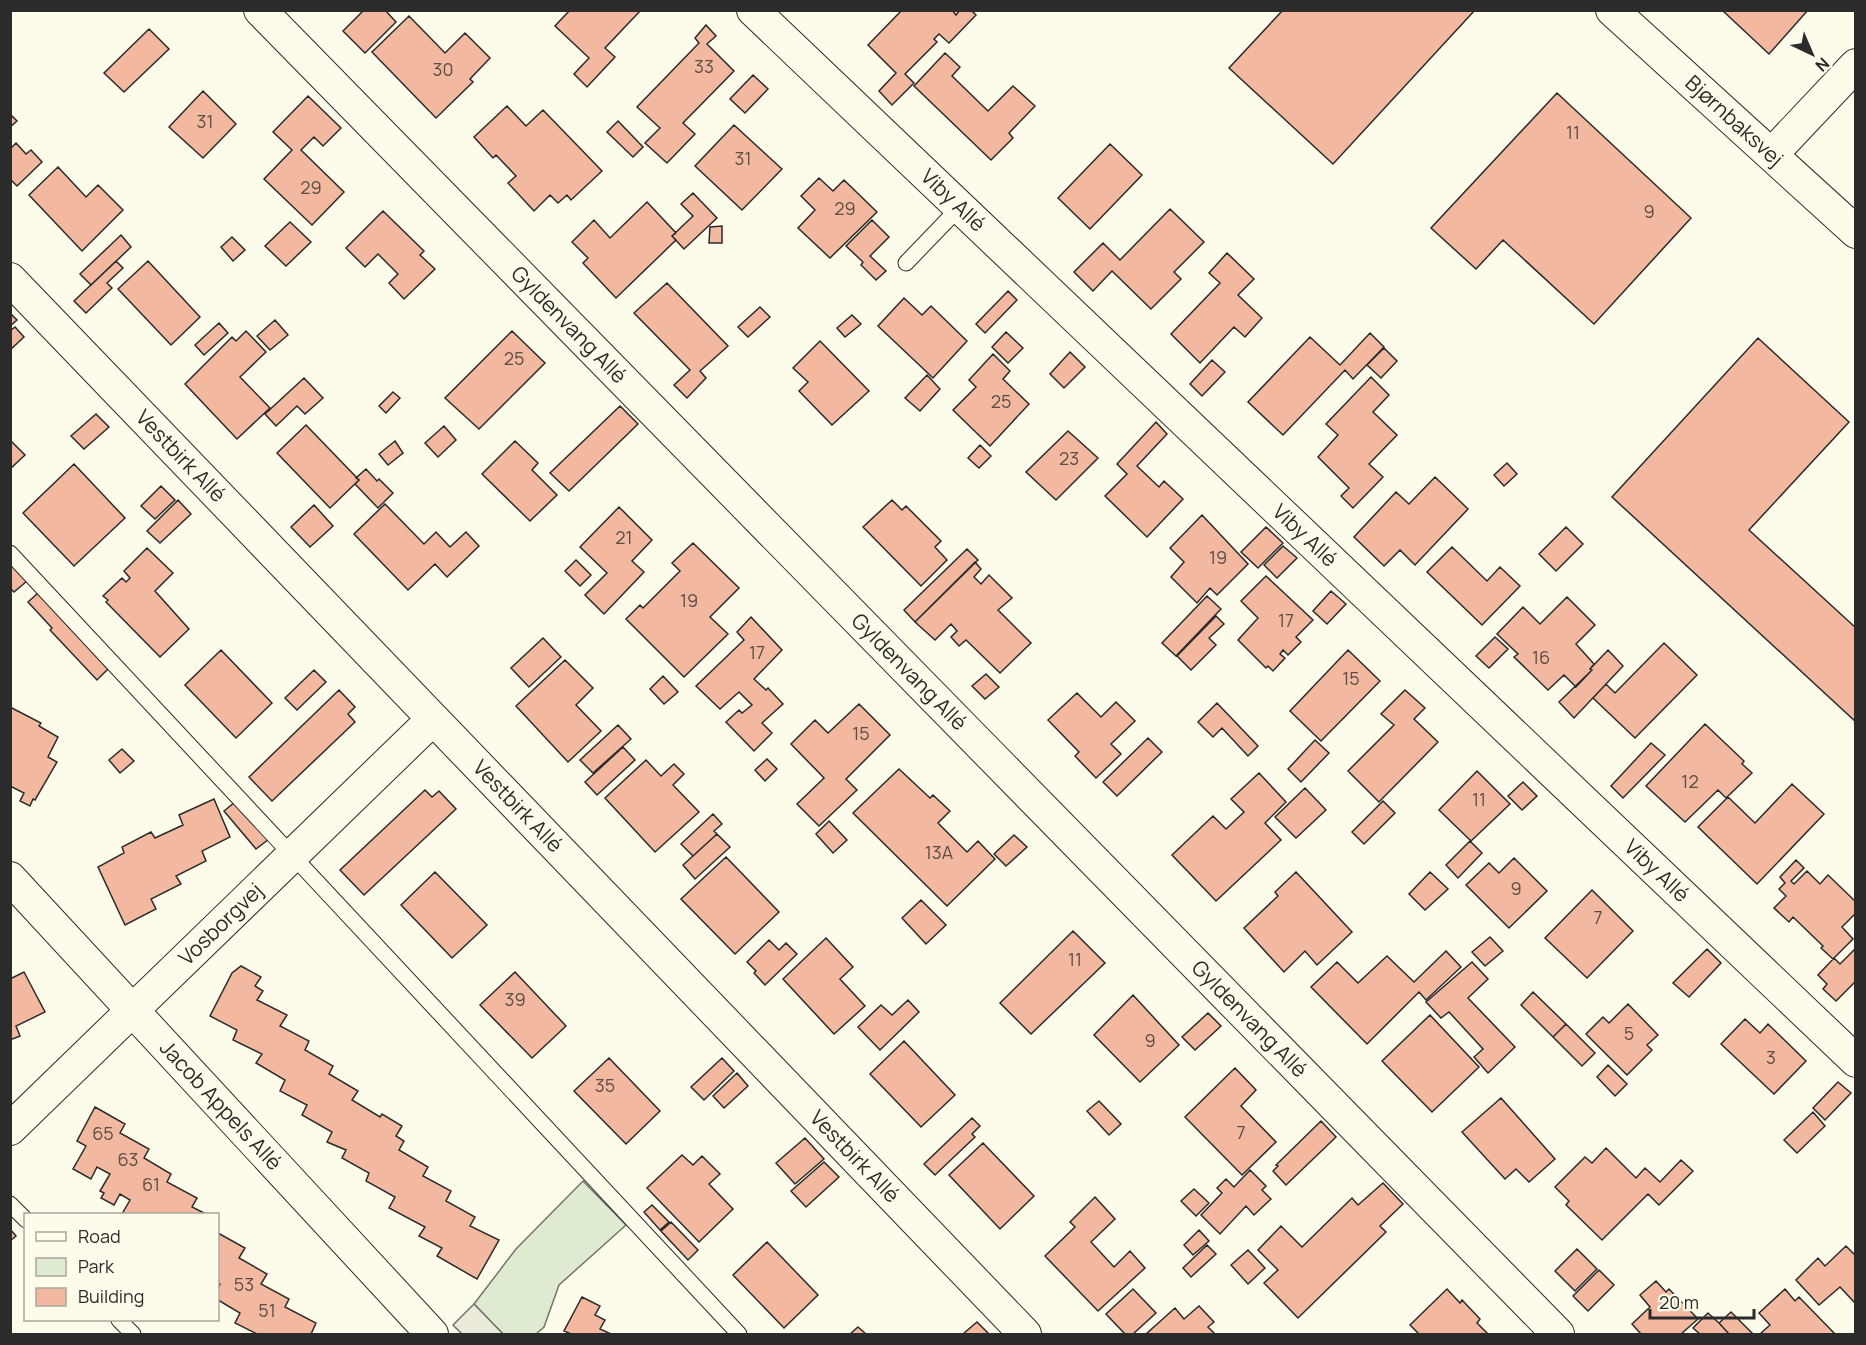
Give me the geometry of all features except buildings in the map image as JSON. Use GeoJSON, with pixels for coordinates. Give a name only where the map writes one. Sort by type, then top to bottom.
{"type":"FeatureCollection","features":[{"type":"Feature","properties":{"kind":"street","name":"Gyldenvang Allé"},"geometry":{"type":"LineString","coordinates":[[260,10],[1558,1335]]}},
{"type":"Feature","properties":{"kind":"street","name":"Viby Allé"},"geometry":{"type":"LineString","coordinates":[[753,10],[1856,1061]]}},
{"type":"Feature","properties":{"kind":"street","name":"Bjørnbaksvej"},"geometry":{"type":"LineString","coordinates":[[1612,10],[1856,232]]}},
{"type":"Feature","properties":{"kind":"street"},"geometry":{"type":"LineString","coordinates":[[1772,154],[1856,65]]}},
{"type":"Feature","properties":{"kind":"street","name":"Vestbirk Allé"},"geometry":{"type":"LineString","coordinates":[[10,279],[1025,1335]]}},
{"type":"Feature","properties":{"kind":"street","name":"Vosborgvej"},"geometry":{"type":"LineString","coordinates":[[10,1130],[433,719]]}},
{"type":"Feature","properties":{"kind":"street","name":"Jacob Appels Allé"},"geometry":{"type":"LineString","coordinates":[[10,878],[432,1335]]}},
{"type":"Feature","properties":{"kind":"lane"},"geometry":{"type":"LineString","coordinates":[[906,263],[959,208]]}},
{"type":"Feature","properties":{"kind":"lane"},"geometry":{"type":"LineString","coordinates":[[10,553],[739,1335]]}},
{"type":"Feature","properties":{"kind":"lane"},"geometry":{"type":"LineString","coordinates":[[10,1204],[24,1218]]}},
{"type":"Feature","properties":{"kind":"lane"},"geometry":{"type":"LineString","coordinates":[[120,1321],[133,1335]]}},
{"type":"Feature","properties":{"kind":"green space"},"geometry":{"type":"Polygon","coordinates":[[[583,1181],[626,1225],[559,1285],[544,1327],[536,1334],[503,1334],[474,1304],[516,1249],[583,1181]]]}},
{"type":"Feature","properties":{"kind":"shaded area"},"geometry":{"type":"Polygon","coordinates":[[[474,1304],[503,1334],[462,1334],[453,1325],[474,1304]]]}}]}
